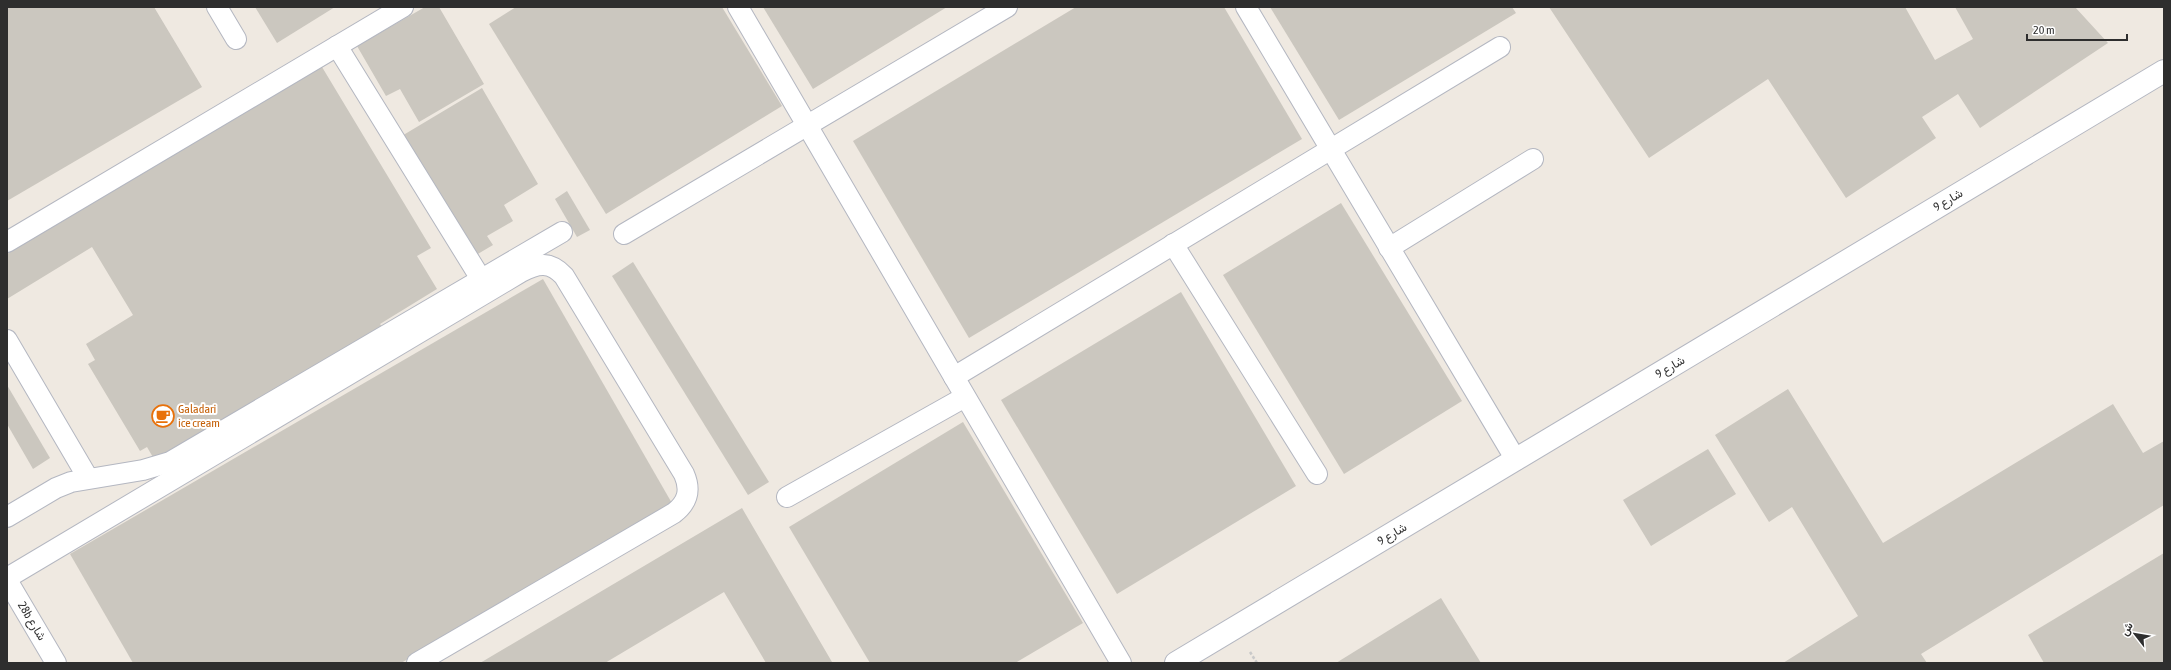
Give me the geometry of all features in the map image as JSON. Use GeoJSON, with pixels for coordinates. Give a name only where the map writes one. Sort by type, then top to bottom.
{"type":"FeatureCollection","features":[{"type":"Feature","properties":{"kind":"street","name":"شارع 9"},"geometry":{"type":"LineString","coordinates":[[1176,663],[2164,71]]}},
{"type":"Feature","properties":{"kind":"lane"},"geometry":{"type":"LineString","coordinates":[[217,7],[236,39]]}},
{"type":"Feature","properties":{"kind":"lane"},"geometry":{"type":"LineString","coordinates":[[7,242],[403,7]]}},
{"type":"Feature","properties":{"kind":"lane"},"geometry":{"type":"LineString","coordinates":[[738,7],[1121,663]]}},
{"type":"Feature","properties":{"kind":"lane"},"geometry":{"type":"LineString","coordinates":[[624,234],[1007,7]]}},
{"type":"Feature","properties":{"kind":"lane"},"geometry":{"type":"LineString","coordinates":[[1246,7],[1516,460]]}},
{"type":"Feature","properties":{"kind":"lane"},"geometry":{"type":"LineString","coordinates":[[337,46],[481,279]]}},
{"type":"Feature","properties":{"kind":"lane"},"geometry":{"type":"LineString","coordinates":[[954,377],[1500,47]]}},
{"type":"Feature","properties":{"kind":"lane"},"geometry":{"type":"LineString","coordinates":[[1389,248],[1533,159]]}},
{"type":"Feature","properties":{"kind":"lane"},"geometry":{"type":"LineString","coordinates":[[7,517],[56,488],[88,478],[116,476],[170,462],[562,232]]}},
{"type":"Feature","properties":{"kind":"lane"},"geometry":{"type":"LineString","coordinates":[[1173,244],[1317,474]]}},
{"type":"Feature","properties":{"kind":"lane"},"geometry":{"type":"LineString","coordinates":[[7,579],[531,266],[543,264],[551,265],[564,276],[680,467],[688,483],[689,493],[686,501],[674,513],[417,663]]}},
{"type":"Feature","properties":{"kind":"lane"},"geometry":{"type":"LineString","coordinates":[[7,340],[88,478]]}},
{"type":"Feature","properties":{"kind":"lane"},"geometry":{"type":"LineString","coordinates":[[787,497],[965,397]]}},
{"type":"Feature","properties":{"kind":"lane","name":"28b شارع"},"geometry":{"type":"LineString","coordinates":[[7,579],[56,663]]}},
{"type":"Feature","properties":{"kind":"building"},"geometry":{"type":"Polygon","coordinates":[[[7,7],[154,7],[202,87],[7,201],[7,7]]]}},
{"type":"Feature","properties":{"kind":"building"},"geometry":{"type":"Polygon","coordinates":[[[255,7],[335,7],[277,43],[255,7]]]}},
{"type":"Feature","properties":{"kind":"building"},"geometry":{"type":"Polygon","coordinates":[[[425,7],[439,7],[484,84],[419,122],[400,89],[386,96],[357,46],[425,7]]]}},
{"type":"Feature","properties":{"kind":"building"},"geometry":{"type":"Polygon","coordinates":[[[516,7],[722,7],[782,106],[606,214],[489,24],[516,7]]]}},
{"type":"Feature","properties":{"kind":"building"},"geometry":{"type":"Polygon","coordinates":[[[763,7],[947,7],[813,89],[763,7]]]}},
{"type":"Feature","properties":{"kind":"building"},"geometry":{"type":"Polygon","coordinates":[[[1076,7],[1224,7],[1302,139],[969,338],[853,141],[1076,7]]]}},
{"type":"Feature","properties":{"kind":"building"},"geometry":{"type":"Polygon","coordinates":[[[1270,7],[1512,7],[1516,13],[1339,120],[1270,7]]]}},
{"type":"Feature","properties":{"kind":"building"},"geometry":{"type":"Polygon","coordinates":[[[1549,7],[1905,7],[1935,60],[1973,39],[1955,7],[2075,7],[2108,43],[1980,128],[1958,94],[1922,117],[1936,138],[1846,198],[1768,79],[1649,158],[1549,7]]]}},
{"type":"Feature","properties":{"kind":"building"},"geometry":{"type":"Polygon","coordinates":[[[319,62],[431,248],[417,256],[437,289],[380,324],[383,328],[158,466],[147,447],[140,451],[88,364],[95,360],[86,344],[133,315],[92,247],[7,299],[7,254],[319,62]]]}},
{"type":"Feature","properties":{"kind":"building"},"geometry":{"type":"Polygon","coordinates":[[[482,88],[538,184],[504,205],[513,221],[487,236],[493,245],[471,258],[400,137],[482,88]]]}},
{"type":"Feature","properties":{"kind":"building"},"geometry":{"type":"Polygon","coordinates":[[[567,191],[590,230],[577,237],[555,199],[567,191]]]}},
{"type":"Feature","properties":{"kind":"building"},"geometry":{"type":"Polygon","coordinates":[[[1341,203],[1462,401],[1344,474],[1223,275],[1341,203]]]}},
{"type":"Feature","properties":{"kind":"building"},"geometry":{"type":"Polygon","coordinates":[[[633,262],[769,482],[748,495],[612,276],[633,262]]]}},
{"type":"Feature","properties":{"kind":"building"},"geometry":{"type":"Polygon","coordinates":[[[543,279],[673,505],[401,663],[133,663],[70,554],[543,279]]]}},
{"type":"Feature","properties":{"kind":"building"},"geometry":{"type":"Polygon","coordinates":[[[1181,292],[1296,486],[1117,594],[1001,400],[1181,292]]]}},
{"type":"Feature","properties":{"kind":"building"},"geometry":{"type":"Polygon","coordinates":[[[7,385],[50,458],[33,469],[7,424],[7,385]]]}},
{"type":"Feature","properties":{"kind":"building"},"geometry":{"type":"Polygon","coordinates":[[[1788,389],[1883,543],[2113,404],[2143,453],[2164,441],[2164,505],[1921,654],[1927,663],[1783,663],[1858,616],[1792,507],[1769,522],[1715,435],[1788,389]]]}},
{"type":"Feature","properties":{"kind":"building"},"geometry":{"type":"Polygon","coordinates":[[[963,422],[1083,623],[1015,663],[870,663],[789,527],[963,422]]]}},
{"type":"Feature","properties":{"kind":"building"},"geometry":{"type":"Polygon","coordinates":[[[1708,449],[1736,494],[1651,546],[1623,500],[1708,449]]]}},
{"type":"Feature","properties":{"kind":"building"},"geometry":{"type":"Polygon","coordinates":[[[742,508],[832,662],[766,663],[724,592],[605,663],[480,663],[742,508]]]}},
{"type":"Feature","properties":{"kind":"building"},"geometry":{"type":"Polygon","coordinates":[[[2164,553],[2164,663],[2044,663],[2028,635],[2164,553]]]}},
{"type":"Feature","properties":{"kind":"building"},"geometry":{"type":"Polygon","coordinates":[[[1441,598],[1481,663],[1336,663],[1441,598]]]}},
{"type":"Feature","properties":{"kind":"place","name":"Galadari ice cream"},"geometry":{"type":"Point","coordinates":[163,416]}}]}
